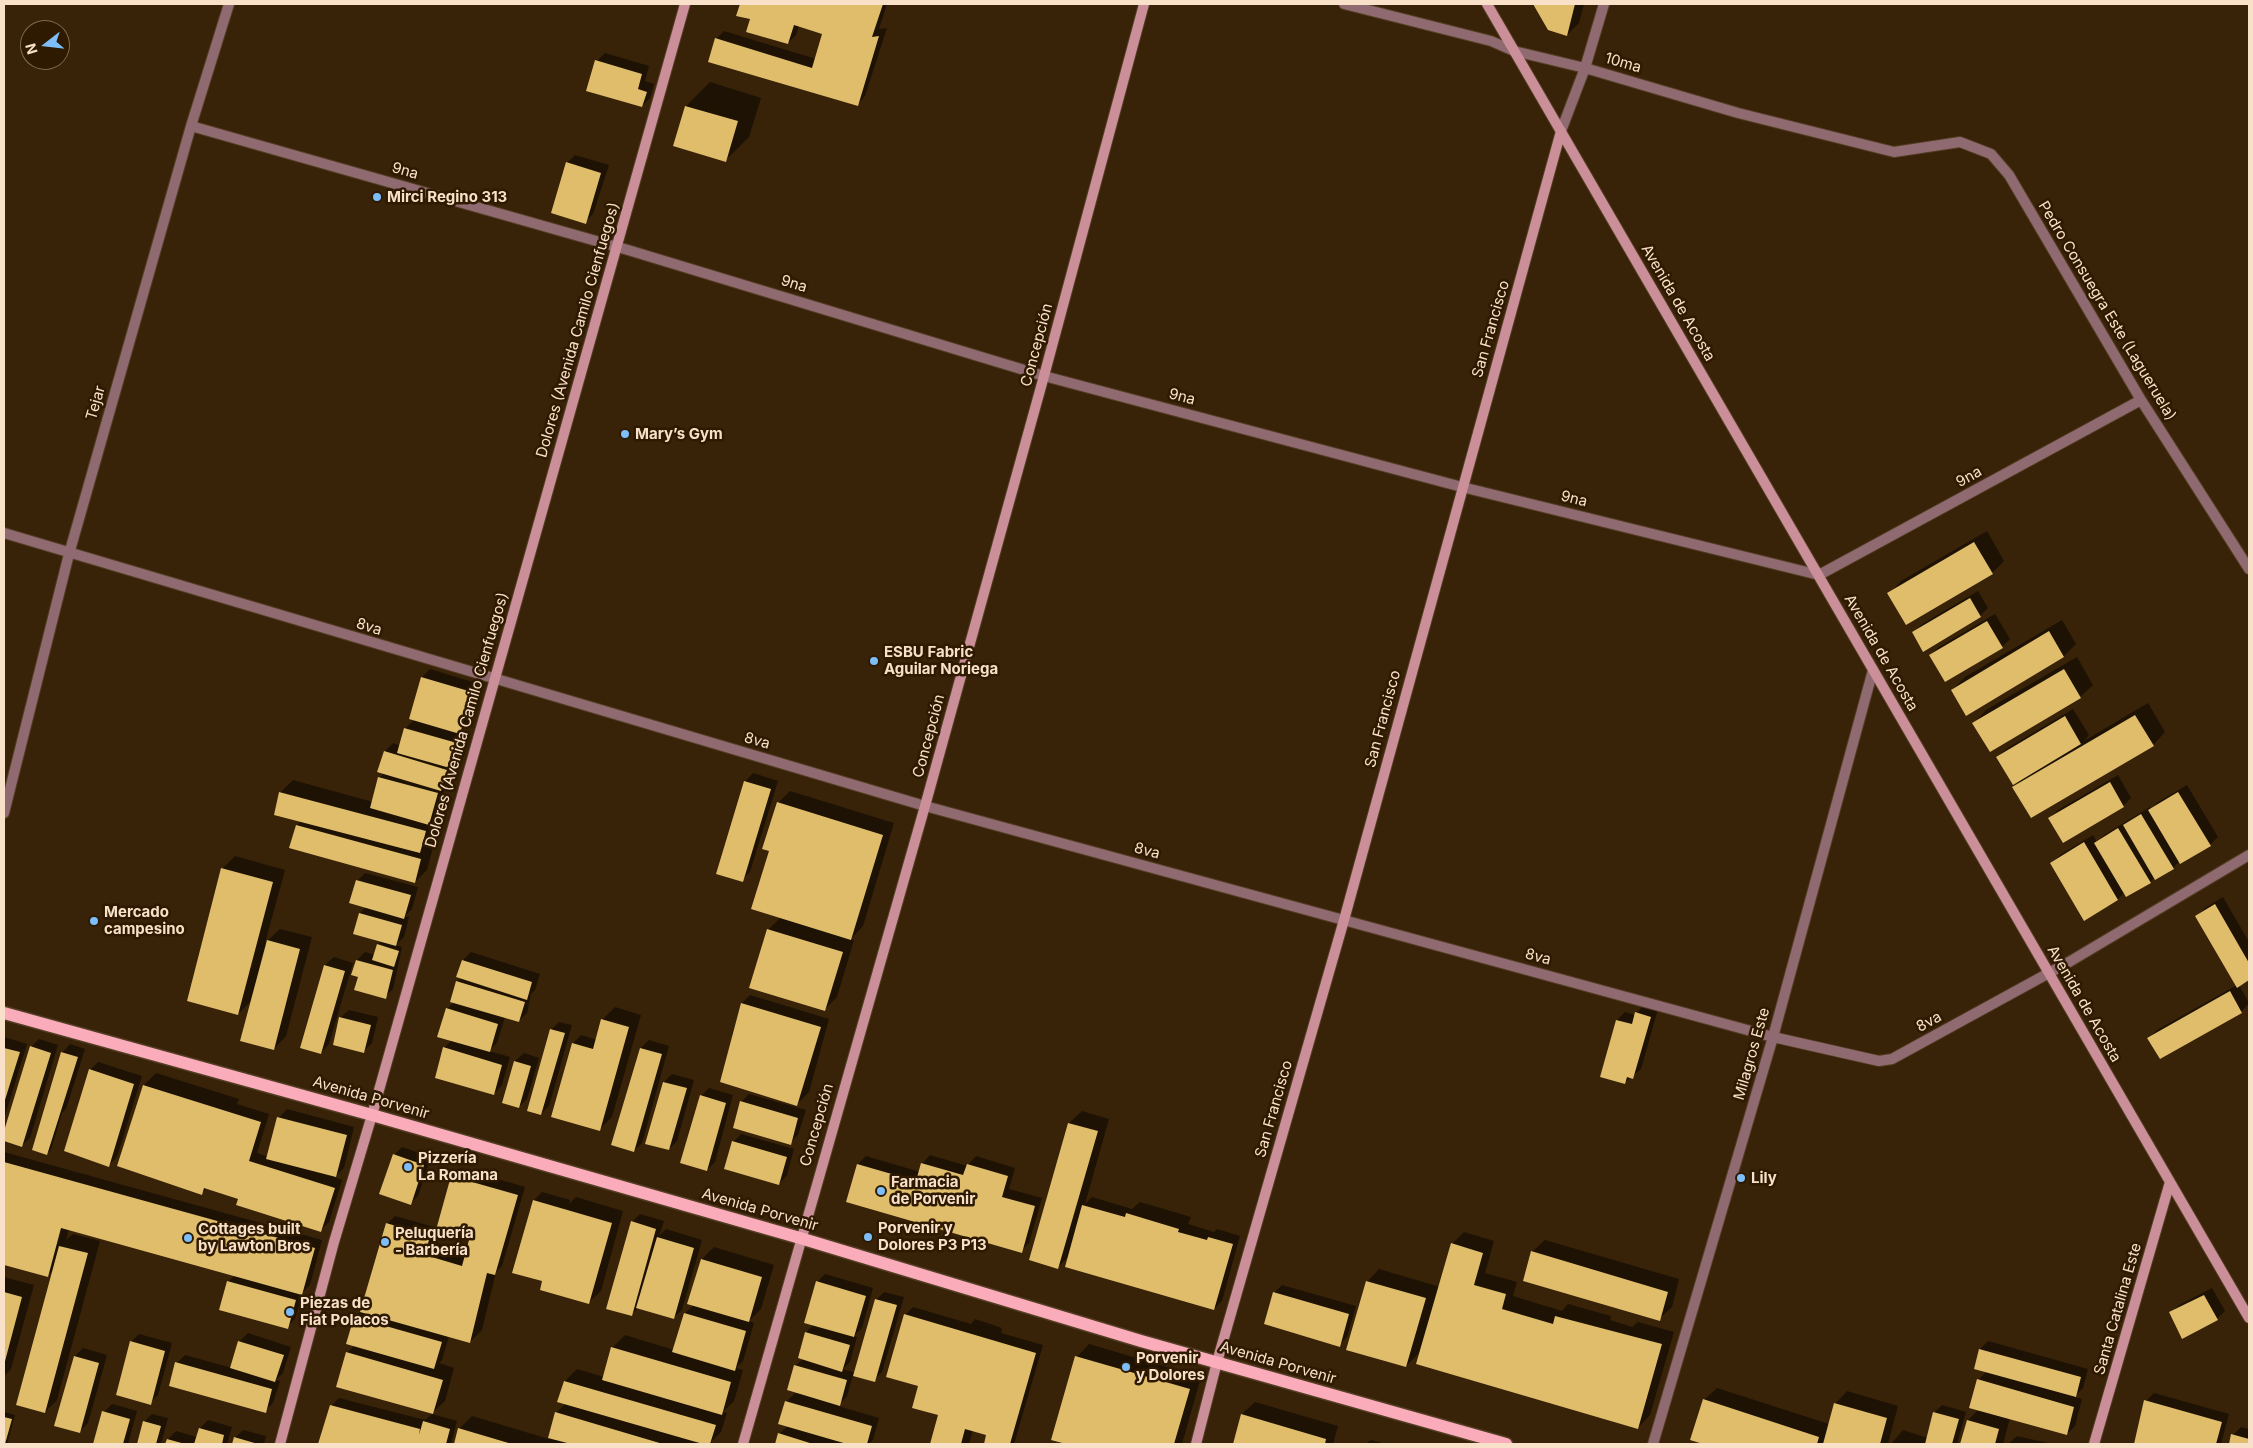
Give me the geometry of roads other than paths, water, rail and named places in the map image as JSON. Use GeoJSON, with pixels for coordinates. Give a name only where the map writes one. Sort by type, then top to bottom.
{"type":"FeatureCollection","features":[{"type":"Feature","properties":{"kind":"main road","name":"Avenida Porvenir"},"geometry":{"type":"LineString","coordinates":[[4,1013],[372,1115],[800,1238],[1216,1362],[1506,1444]]}},
{"type":"Feature","properties":{"kind":"street","name":"Tejar"},"geometry":{"type":"LineString","coordinates":[[4,813],[68,554],[191,126],[229,4]]}},
{"type":"Feature","properties":{"kind":"street","name":"Dolores (Avenida Camilo Cienfuegos)"},"geometry":{"type":"LineString","coordinates":[[280,1444],[334,1242],[372,1115],[685,4]]}},
{"type":"Feature","properties":{"kind":"street","name":"Concepción"},"geometry":{"type":"LineString","coordinates":[[743,1444],[800,1238],[925,806],[1044,376],[1144,4]]}},
{"type":"Feature","properties":{"kind":"street","name":"10ma"},"geometry":{"type":"LineString","coordinates":[[1344,4],[1491,41],[1514,51],[1585,68],[1738,112],[1894,152]]}},
{"type":"Feature","properties":{"kind":"street","name":"Avenida de Acosta"},"geometry":{"type":"LineString","coordinates":[[1487,4],[2249,1318]]}},
{"type":"Feature","properties":{"kind":"street","name":"San Francisco"},"geometry":{"type":"LineString","coordinates":[[1196,1444],[1216,1362],[1344,920],[1561,131],[1585,68],[1604,4]]}},
{"type":"Feature","properties":{"kind":"street","name":"9na"},"geometry":{"type":"LineString","coordinates":[[191,126],[618,247],[1044,376],[1462,487],[1819,576],[2141,400]]}},
{"type":"Feature","properties":{"kind":"street","name":"Pedro Consuegra Este (Lagueruela)"},"geometry":{"type":"LineString","coordinates":[[1894,152],[1960,142],[1991,154],[2009,176],[2141,400],[2249,569]]}},
{"type":"Feature","properties":{"kind":"street","name":"8va"},"geometry":{"type":"LineString","coordinates":[[4,533],[68,554],[925,806],[1773,1038],[1879,1061],[1892,1060],[2049,973],[2249,855]]}},
{"type":"Feature","properties":{"kind":"street","name":"Milagros Este"},"geometry":{"type":"LineString","coordinates":[[1652,1444],[1773,1038],[1873,670]]}},
{"type":"Feature","properties":{"kind":"street","name":"Santa Catalina Este"},"geometry":{"type":"LineString","coordinates":[[2094,1444],[2170,1182]]}},
{"type":"Feature","properties":{"kind":"place","name":"Mirci Regino 313"},"geometry":{"type":"Point","coordinates":[377,197]}},
{"type":"Feature","properties":{"kind":"place","name":"Mary’s Gym"},"geometry":{"type":"Point","coordinates":[625,434]}},
{"type":"Feature","properties":{"kind":"place","name":"ESBU Fabric Aguilar Noriega"},"geometry":{"type":"Point","coordinates":[874,661]}},
{"type":"Feature","properties":{"kind":"place","name":"Mercado campesino"},"geometry":{"type":"Point","coordinates":[94,921]}},
{"type":"Feature","properties":{"kind":"place","name":"Pizzería La Romana"},"geometry":{"type":"Point","coordinates":[408,1167]}},
{"type":"Feature","properties":{"kind":"place","name":"Lily"},"geometry":{"type":"Point","coordinates":[1741,1178]}},
{"type":"Feature","properties":{"kind":"place","name":"Farmacia de Porvenir"},"geometry":{"type":"Point","coordinates":[881,1191]}},
{"type":"Feature","properties":{"kind":"place","name":"Porvenir y Dolores P3 P13"},"geometry":{"type":"Point","coordinates":[868,1237]}},
{"type":"Feature","properties":{"kind":"place","name":"Cottages built by Lawton Bros"},"geometry":{"type":"Point","coordinates":[188,1238]}},
{"type":"Feature","properties":{"kind":"place","name":"Peluquería - Barbería"},"geometry":{"type":"Point","coordinates":[385,1242]}},
{"type":"Feature","properties":{"kind":"place","name":"Piezas de Fiat Polacos"},"geometry":{"type":"Point","coordinates":[290,1312]}},
{"type":"Feature","properties":{"kind":"place","name":"Porvenir y Dolores"},"geometry":{"type":"Point","coordinates":[1126,1367]}}]}
